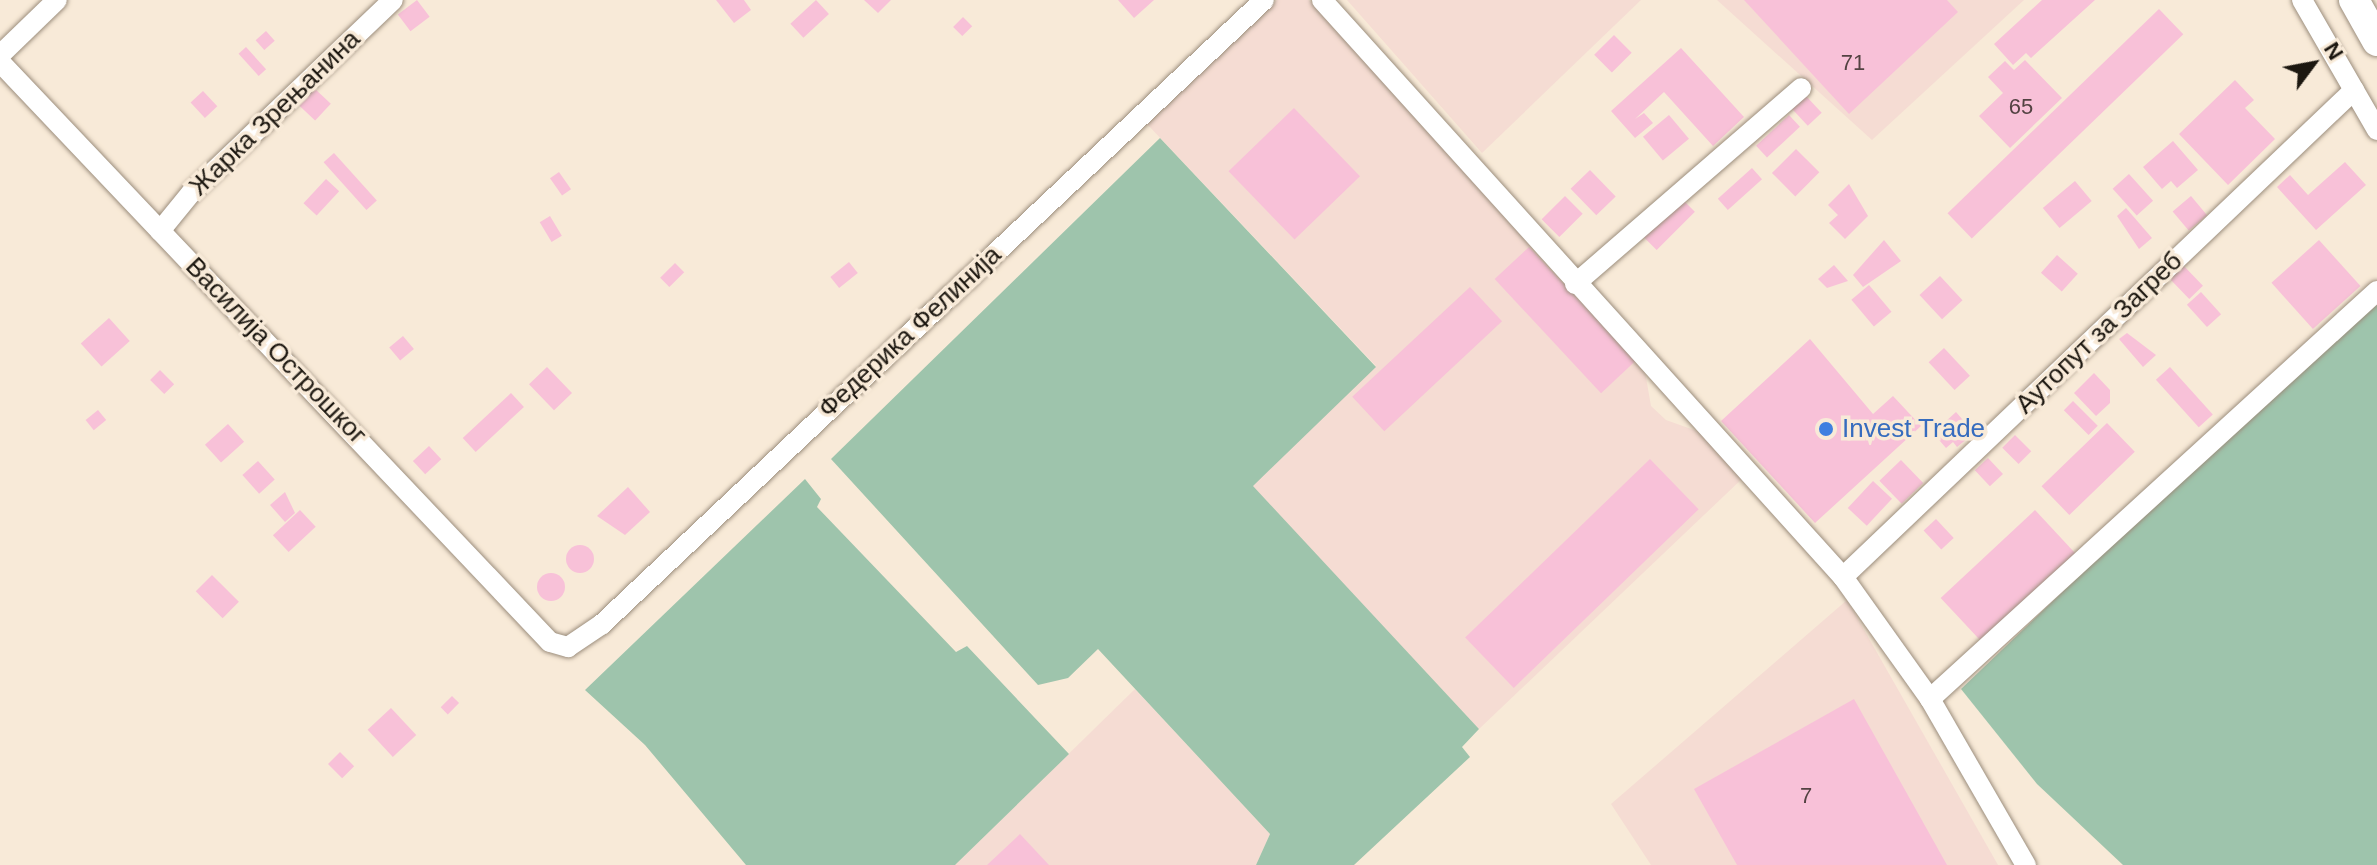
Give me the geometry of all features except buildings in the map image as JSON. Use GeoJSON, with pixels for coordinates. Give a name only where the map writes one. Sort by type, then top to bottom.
{"type":"FeatureCollection","features":[{"type":"Feature","properties":{"kind":"highway"},"geometry":{"type":"LineString","coordinates":[[2354,0],[2377,41]]}},
{"type":"Feature","properties":{"kind":"street"},"geometry":{"type":"LineString","coordinates":[[0,55],[57,0]]}},
{"type":"Feature","properties":{"kind":"street","name":"Жарка Зрењанина"},"geometry":{"type":"LineString","coordinates":[[160,231],[191,193],[393,0]]}},
{"type":"Feature","properties":{"kind":"street","name":"Федерика Фелинија"},"geometry":{"type":"LineString","coordinates":[[550,642],[568,647],[601,625],[1264,0]]}},
{"type":"Feature","properties":{"kind":"street"},"geometry":{"type":"LineString","coordinates":[[1322,0],[1575,284],[1843,577],[1930,699],[2026,865]]}},
{"type":"Feature","properties":{"kind":"street"},"geometry":{"type":"LineString","coordinates":[[2302,0],[2377,130]]}},
{"type":"Feature","properties":{"kind":"street","name":"Василија Острошког"},"geometry":{"type":"LineString","coordinates":[[0,62],[550,642]]}},
{"type":"Feature","properties":{"kind":"street"},"geometry":{"type":"LineString","coordinates":[[1575,284],[1801,88]]}},
{"type":"Feature","properties":{"kind":"street","name":"Аутопут за Загреб"},"geometry":{"type":"LineString","coordinates":[[1843,577],[2354,90]]}},
{"type":"Feature","properties":{"kind":"street"},"geometry":{"type":"LineString","coordinates":[[1930,699],[2377,291]]}},
{"type":"Feature","properties":{"kind":"shaded area"},"geometry":{"type":"Polygon","coordinates":[[[1277,0],[1309,0],[1644,366],[1651,406],[1666,420],[1708,435],[1745,476],[1479,729],[1252,486],[1376,366],[1147,124],[1277,0]]]}},
{"type":"Feature","properties":{"kind":"shaded area"},"geometry":{"type":"Polygon","coordinates":[[[1347,0],[1641,0],[1482,153],[1347,0]]]}},
{"type":"Feature","properties":{"kind":"shaded area"},"geometry":{"type":"Polygon","coordinates":[[[1717,0],[2024,0],[1872,140],[1717,0]]]}},
{"type":"Feature","properties":{"kind":"shaded area"},"geometry":{"type":"Polygon","coordinates":[[[1847,600],[1998,865],[1651,865],[1611,804],[1847,600]]]}},
{"type":"Feature","properties":{"kind":"shaded area"},"geometry":{"type":"Polygon","coordinates":[[[1135,689],[1270,834],[1256,865],[955,865],[1135,689]]]}},
{"type":"Feature","properties":{"kind":"green space"},"geometry":{"type":"Polygon","coordinates":[[[1160,138],[1376,367],[1253,486],[1479,729],[1462,747],[1470,757],[1354,865],[1256,865],[1270,834],[1098,649],[1068,678],[1038,685],[831,459],[1160,138]]]}},
{"type":"Feature","properties":{"kind":"green space"},"geometry":{"type":"Polygon","coordinates":[[[2377,291],[2377,865],[2123,865],[2037,784],[1961,689],[2377,291]]]}},
{"type":"Feature","properties":{"kind":"green space"},"geometry":{"type":"Polygon","coordinates":[[[805,479],[821,499],[817,507],[956,652],[967,646],[1069,754],[955,865],[746,865],[645,745],[585,690],[805,479]]]}},
{"type":"Feature","properties":{"kind":"place","name":"Invest Trade"},"geometry":{"type":"Point","coordinates":[1826,429]}}]}
